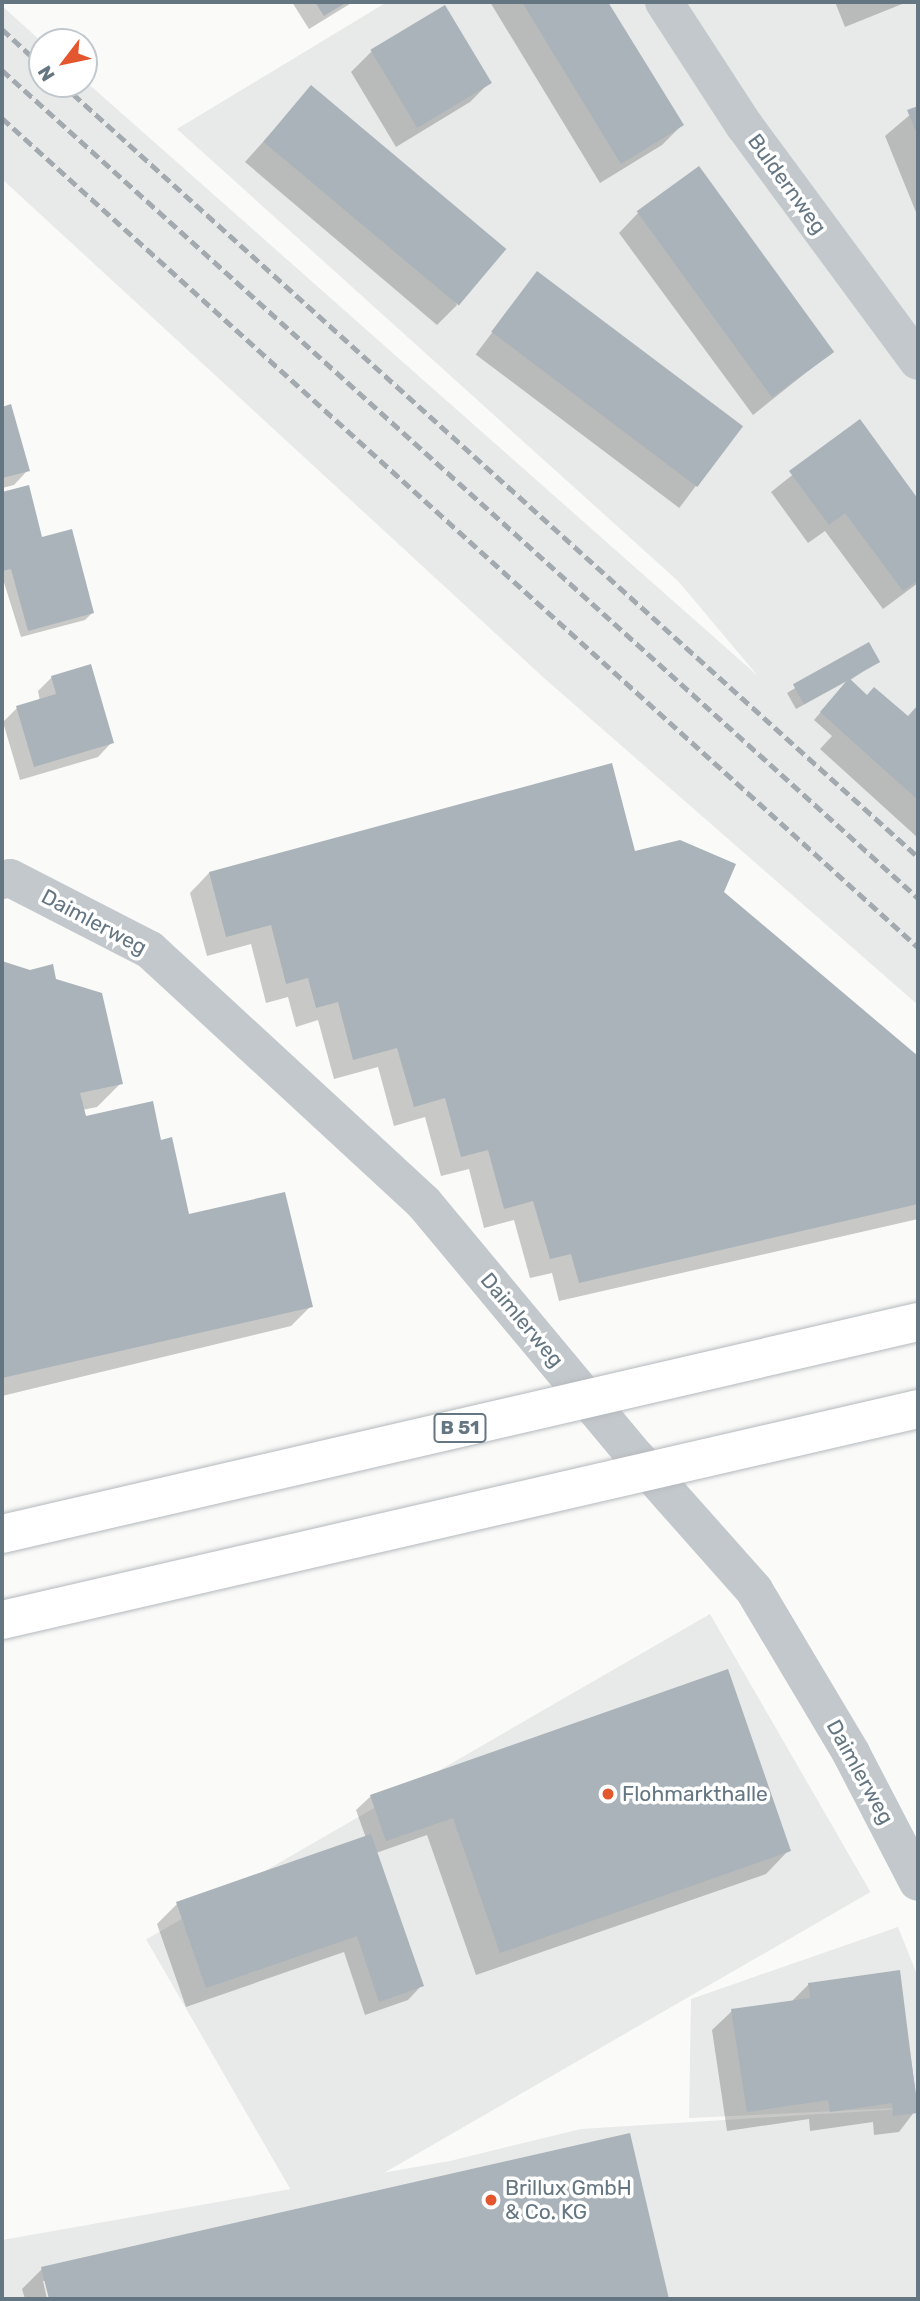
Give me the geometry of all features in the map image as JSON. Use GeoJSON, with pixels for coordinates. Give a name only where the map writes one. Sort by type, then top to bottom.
{"type":"FeatureCollection","features":[{"type":"Feature","properties":{"kind":"highway","name":"B 51"},"geometry":{"type":"LineString","coordinates":[[2,1534],[918,1322]]}},
{"type":"Feature","properties":{"kind":"highway"},"geometry":{"type":"LineString","coordinates":[[2,1620],[918,1409]]}},
{"type":"Feature","properties":{"kind":"street","name":"Buldernweg"},"geometry":{"type":"LineString","coordinates":[[663,2],[744,125],[918,361]]}},
{"type":"Feature","properties":{"kind":"street","name":"Daimlerweg"},"geometry":{"type":"LineString","coordinates":[[2,880],[10,878],[150,950],[424,1203],[636,1457],[754,1590],[851,1753],[918,1882]]}},
{"type":"Feature","properties":{"kind":"shaded area"},"geometry":{"type":"Polygon","coordinates":[[[387,2],[918,2],[918,1005],[544,678],[2,179],[2,6],[28,29],[28,98],[98,98],[98,92],[758,676],[678,581],[177,129],[387,2]]]}},
{"type":"Feature","properties":{"kind":"shaded area"},"geometry":{"type":"Polygon","coordinates":[[[710,1614],[871,1892],[307,2217],[146,1940],[710,1614]]]}},
{"type":"Feature","properties":{"kind":"shaded area"},"geometry":{"type":"Polygon","coordinates":[[[898,1927],[918,1977],[918,2107],[689,2118],[691,1999],[898,1927]]]}},
{"type":"Feature","properties":{"kind":"shaded area"},"geometry":{"type":"Polygon","coordinates":[[[918,2108],[918,2299],[2,2299],[2,2240],[450,2161],[581,2129],[918,2108]]]}},
{"type":"Feature","properties":{"kind":"building"},"geometry":{"type":"Polygon","coordinates":[[[315,2],[347,2],[324,16],[315,2]]]}},
{"type":"Feature","properties":{"kind":"building"},"geometry":{"type":"Polygon","coordinates":[[[522,2],[608,2],[684,125],[621,164],[522,2]]]}},
{"type":"Feature","properties":{"kind":"building"},"geometry":{"type":"Polygon","coordinates":[[[445,5],[492,83],[417,128],[370,50],[445,5]]]}},
{"type":"Feature","properties":{"kind":"building"},"geometry":{"type":"Polygon","coordinates":[[[311,85],[506,249],[459,306],[263,142],[311,85]]]}},
{"type":"Feature","properties":{"kind":"building"},"geometry":{"type":"Polygon","coordinates":[[[918,106],[918,136],[907,110],[918,106]]]}},
{"type":"Feature","properties":{"kind":"building"},"geometry":{"type":"Polygon","coordinates":[[[699,166],[834,352],[772,397],[637,211],[699,166]]]}},
{"type":"Feature","properties":{"kind":"building"},"geometry":{"type":"Polygon","coordinates":[[[537,271],[743,426],[697,487],[491,332],[537,271]]]}},
{"type":"Feature","properties":{"kind":"building"},"geometry":{"type":"Polygon","coordinates":[[[11,404],[30,471],[2,478],[2,407],[11,404]]]}},
{"type":"Feature","properties":{"kind":"building"},"geometry":{"type":"Polygon","coordinates":[[[860,419],[918,499],[918,580],[903,591],[845,513],[829,525],[789,471],[860,419]]]}},
{"type":"Feature","properties":{"kind":"building"},"geometry":{"type":"Polygon","coordinates":[[[29,485],[42,537],[72,529],[94,613],[28,631],[11,569],[2,571],[2,492],[29,485]]]}},
{"type":"Feature","properties":{"kind":"building"},"geometry":{"type":"Polygon","coordinates":[[[869,642],[880,662],[804,704],[793,684],[869,642]]]}},
{"type":"Feature","properties":{"kind":"building"},"geometry":{"type":"Polygon","coordinates":[[[91,664],[114,743],[34,767],[16,706],[56,694],[51,676],[91,664]]]}},
{"type":"Feature","properties":{"kind":"building"},"geometry":{"type":"Polygon","coordinates":[[[849,678],[867,695],[874,687],[908,716],[918,705],[918,800],[820,712],[849,678]]]}},
{"type":"Feature","properties":{"kind":"building"},"geometry":{"type":"Polygon","coordinates":[[[612,763],[635,851],[680,840],[736,864],[724,892],[918,1056],[918,1204],[579,1283],[571,1254],[550,1259],[533,1201],[504,1209],[488,1150],[461,1157],[445,1098],[414,1107],[397,1048],[353,1060],[338,1002],[316,1008],[308,978],[286,984],[271,925],[226,937],[209,872],[612,763]]]}},
{"type":"Feature","properties":{"kind":"building"},"geometry":{"type":"Polygon","coordinates":[[[2,961],[30,970],[53,964],[56,979],[102,993],[123,1084],[80,1093],[86,1116],[153,1101],[161,1140],[172,1137],[189,1214],[285,1192],[313,1307],[2,1378],[2,961]]]}},
{"type":"Feature","properties":{"kind":"building","name":"Flohmarkthalle"},"geometry":{"type":"Polygon","coordinates":[[[728,1669],[791,1851],[500,1953],[453,1818],[386,1841],[370,1795],[728,1669]]]}},
{"type":"Feature","properties":{"kind":"building"},"geometry":{"type":"Polygon","coordinates":[[[371,1834],[424,1986],[379,2002],[357,1936],[206,1988],[176,1902],[371,1834]]]}},
{"type":"Feature","properties":{"kind":"building"},"geometry":{"type":"Polygon","coordinates":[[[900,1970],[918,2113],[893,2116],[892,2103],[830,2112],[828,2100],[747,2112],[731,2009],[810,1998],[808,1983],[900,1970]]]}},
{"type":"Feature","properties":{"kind":"building","name":"Brillux GmbH & Co. KG"},"geometry":{"type":"Polygon","coordinates":[[[630,2133],[669,2299],[49,2299],[41,2267],[630,2133]]]}},
{"type":"Feature","properties":{"kind":"railway"},"geometry":{"type":"LineString","coordinates":[[2,29],[28,53]]}},
{"type":"Feature","properties":{"kind":"railway"},"geometry":{"type":"LineString","coordinates":[[2,70],[918,898]]}},
{"type":"Feature","properties":{"kind":"railway"},"geometry":{"type":"LineString","coordinates":[[78,98],[918,857]]}},
{"type":"Feature","properties":{"kind":"railway"},"geometry":{"type":"LineString","coordinates":[[2,118],[918,947]]}},
{"type":"Feature","properties":{"kind":"place","name":"Flohmarkthalle"},"geometry":{"type":"Point","coordinates":[608,1794]}},
{"type":"Feature","properties":{"kind":"place","name":"Brillux GmbH & Co. KG"},"geometry":{"type":"Point","coordinates":[491,2200]}}]}
